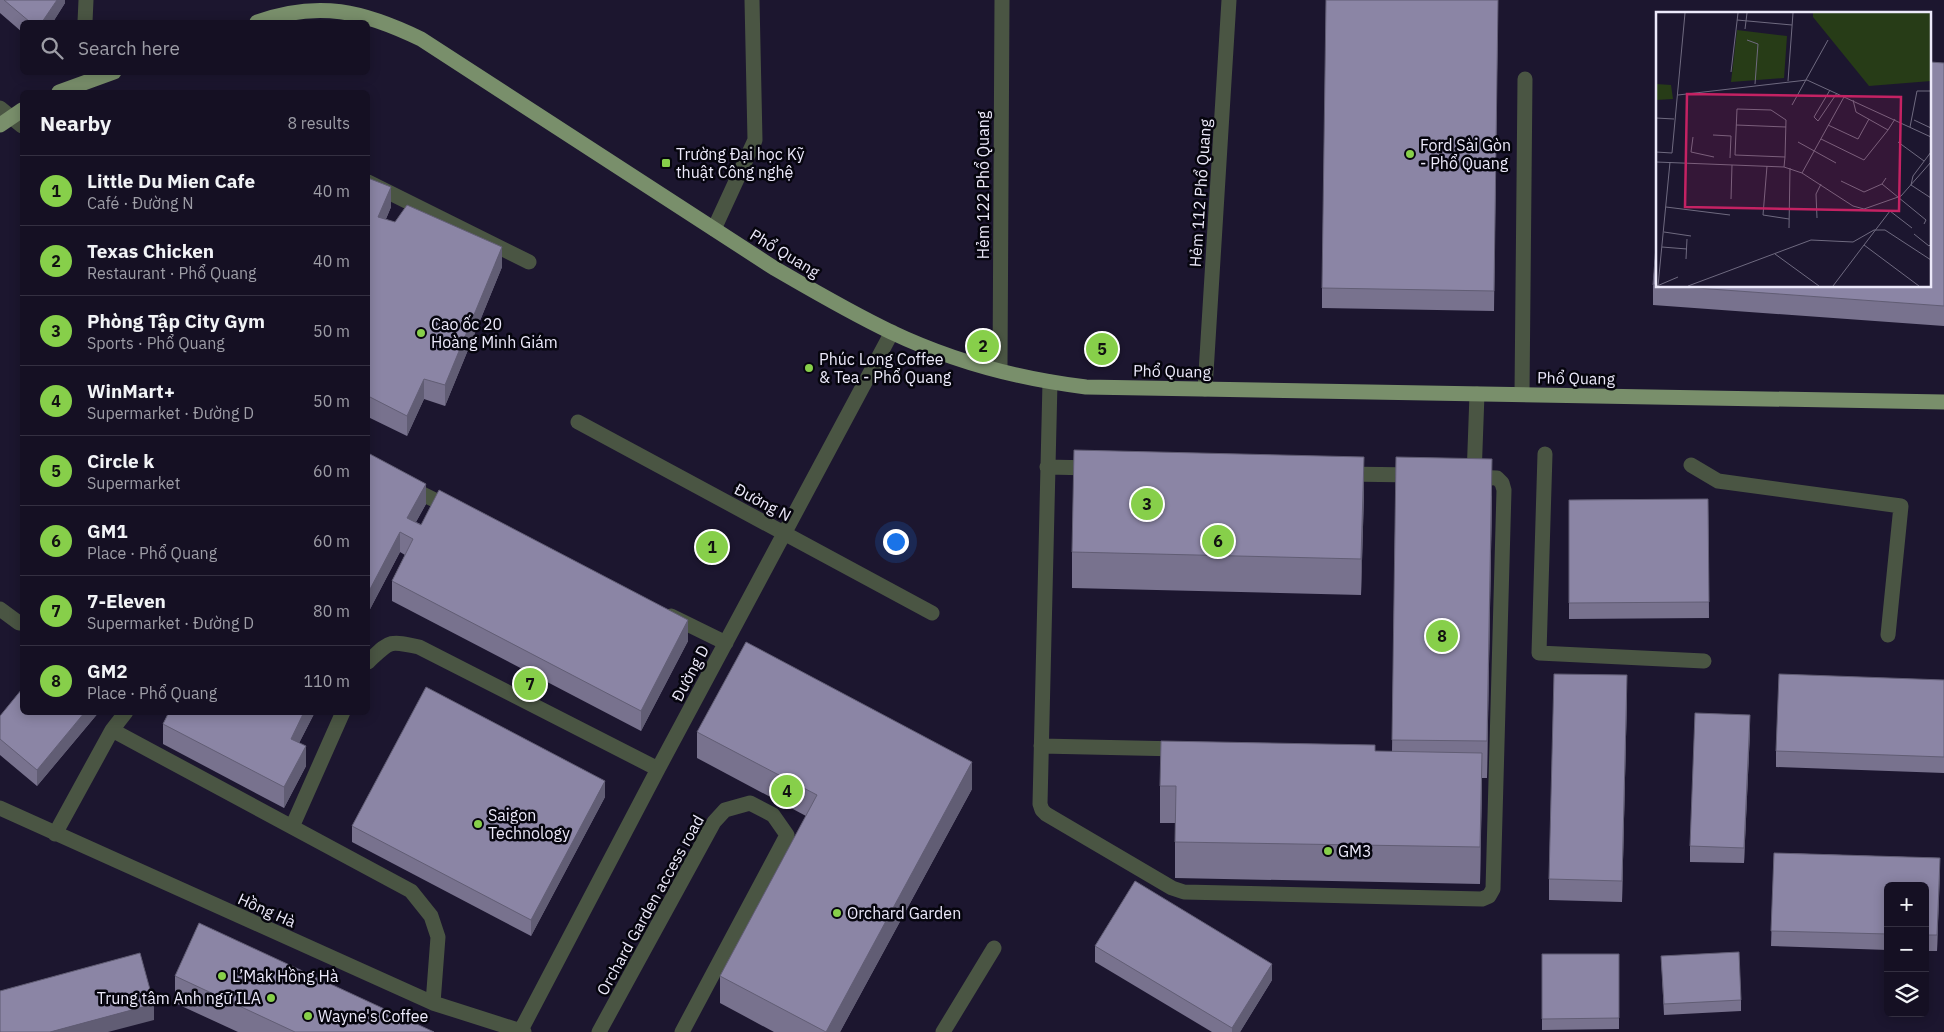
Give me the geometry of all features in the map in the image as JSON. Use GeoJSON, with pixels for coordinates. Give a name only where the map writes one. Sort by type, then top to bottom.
{"type":"FeatureCollection","features":[{"type":"Feature","properties":{"kind":"main road","name":"Phổ Quang"},"geometry":{"type":"LineString","coordinates":[[263,20],[297,12],[322,10],[353,13],[402,30],[421,39],[774,268],[892,332],[943,353],[1050,382],[1086,387],[1944,402]]}},
{"type":"Feature","properties":{"kind":"main road"},"geometry":{"type":"LineString","coordinates":[[62,90],[83,78],[98,75]]}},
{"type":"Feature","properties":{"kind":"street"},"geometry":{"type":"LineString","coordinates":[[85,20],[86,0]]}},
{"type":"Feature","properties":{"kind":"street"},"geometry":{"type":"LineString","coordinates":[[714,229],[755,140],[752,0]]}},
{"type":"Feature","properties":{"kind":"street","name":"Hẻm 122 Phổ Quang"},"geometry":{"type":"LineString","coordinates":[[1000,370],[1002,0]]}},
{"type":"Feature","properties":{"kind":"street","name":"Hẻm 112 Phổ Quang"},"geometry":{"type":"LineString","coordinates":[[1205,389],[1229,0]]}},
{"type":"Feature","properties":{"kind":"street"},"geometry":{"type":"LineString","coordinates":[[1522,394],[1526,79]]}},
{"type":"Feature","properties":{"kind":"street"},"geometry":{"type":"LineString","coordinates":[[370,183],[529,262]]}},
{"type":"Feature","properties":{"kind":"street","name":"Đường D"},"geometry":{"type":"LineString","coordinates":[[523,1031],[658,769],[892,332]]}},
{"type":"Feature","properties":{"kind":"street"},"geometry":{"type":"LineString","coordinates":[[1050,382],[1040,804],[1042,810],[1178,890],[1482,899],[1489,896],[1493,889],[1492,755],[1504,490],[1502,483],[1497,478],[1455,476]]}},
{"type":"Feature","properties":{"kind":"street"},"geometry":{"type":"LineString","coordinates":[[1474,477],[1477,394]]}},
{"type":"Feature","properties":{"kind":"street","name":"Đường N"},"geometry":{"type":"LineString","coordinates":[[578,422],[932,613]]}},
{"type":"Feature","properties":{"kind":"street"},"geometry":{"type":"LineString","coordinates":[[1545,454],[1539,653],[1704,661]]}},
{"type":"Feature","properties":{"kind":"street"},"geometry":{"type":"LineString","coordinates":[[1691,464],[1718,481],[1902,506],[1888,635]]}},
{"type":"Feature","properties":{"kind":"street"},"geometry":{"type":"LineString","coordinates":[[1047,467],[1107,468]]}},
{"type":"Feature","properties":{"kind":"street"},"geometry":{"type":"LineString","coordinates":[[1325,473],[1435,476]]}},
{"type":"Feature","properties":{"kind":"street"},"geometry":{"type":"LineString","coordinates":[[391,478],[470,517]]}},
{"type":"Feature","properties":{"kind":"street"},"geometry":{"type":"LineString","coordinates":[[655,608],[726,643]]}},
{"type":"Feature","properties":{"kind":"street"},"geometry":{"type":"LineString","coordinates":[[0,609],[19,622]]}},
{"type":"Feature","properties":{"kind":"street"},"geometry":{"type":"LineString","coordinates":[[370,660],[387,644],[401,643],[419,647],[658,769]]}},
{"type":"Feature","properties":{"kind":"street"},"geometry":{"type":"LineString","coordinates":[[55,834],[112,730],[124,715]]}},
{"type":"Feature","properties":{"kind":"street"},"geometry":{"type":"LineString","coordinates":[[292,827],[343,715]]}},
{"type":"Feature","properties":{"kind":"street"},"geometry":{"type":"LineString","coordinates":[[112,730],[411,891],[431,916],[438,937],[433,1003]]}},
{"type":"Feature","properties":{"kind":"street"},"geometry":{"type":"LineString","coordinates":[[1041,746],[1190,749]]}},
{"type":"Feature","properties":{"kind":"street","name":"Orchard Garden access road"},"geometry":{"type":"LineString","coordinates":[[599,1032],[714,822],[725,810],[750,803],[773,815],[787,835],[682,1032]]}},
{"type":"Feature","properties":{"kind":"street","name":"Hồng Hà"},"geometry":{"type":"LineString","coordinates":[[0,808],[433,1003],[523,1031]]}},
{"type":"Feature","properties":{"kind":"street"},"geometry":{"type":"LineString","coordinates":[[943,1032],[994,948]]}},
{"type":"Feature","properties":{"kind":"building"},"geometry":{"type":"Polygon","coordinates":[[[4,0],[57,0],[43,20],[28,20],[4,0]]]}},
{"type":"Feature","properties":{"kind":"building","name":"Ford Sài Gòn - Phổ Quang"},"geometry":{"type":"Polygon","coordinates":[[[1326,0],[1498,0],[1494,291],[1322,288],[1326,0]]]}},
{"type":"Feature","properties":{"kind":"building"},"geometry":{"type":"Polygon","coordinates":[[[1932,62],[1944,63],[1944,306],[1696,288],[1932,288],[1932,62]]]}},
{"type":"Feature","properties":{"kind":"building","name":"Cao ốc 20 Hoàng Minh Giám"},"geometry":{"type":"Polygon","coordinates":[[[370,179],[391,187],[378,217],[395,222],[407,205],[502,247],[445,385],[424,379],[407,416],[370,397],[370,179]]]}},
{"type":"Feature","properties":{"kind":"building"},"geometry":{"type":"Polygon","coordinates":[[[1656,246],[1656,285],[1653,285],[1656,246]]]}},
{"type":"Feature","properties":{"kind":"building"},"geometry":{"type":"Polygon","coordinates":[[[1074,450],[1364,457],[1361,559],[1072,552],[1074,450]]]}},
{"type":"Feature","properties":{"kind":"building"},"geometry":{"type":"Polygon","coordinates":[[[370,454],[426,484],[407,518],[421,525],[439,490],[688,620],[641,711],[392,581],[413,539],[400,532],[370,589],[370,454]]]}},
{"type":"Feature","properties":{"kind":"building"},"geometry":{"type":"Polygon","coordinates":[[[1396,457],[1492,459],[1487,741],[1392,740],[1396,457]]]}},
{"type":"Feature","properties":{"kind":"building"},"geometry":{"type":"Polygon","coordinates":[[[1708,499],[1709,602],[1569,603],[1569,500],[1708,499]]]}},
{"type":"Feature","properties":{"kind":"building","name":"Orchard Garden"},"geometry":{"type":"Polygon","coordinates":[[[746,642],[972,762],[826,1032],[720,976],[817,795],[697,732],[746,642]]]}},
{"type":"Feature","properties":{"kind":"building"},"geometry":{"type":"Polygon","coordinates":[[[1554,674],[1627,675],[1622,881],[1549,879],[1554,674]]]}},
{"type":"Feature","properties":{"kind":"building"},"geometry":{"type":"Polygon","coordinates":[[[1779,674],[1944,680],[1944,757],[1776,751],[1779,674]]]}},
{"type":"Feature","properties":{"kind":"building"},"geometry":{"type":"Polygon","coordinates":[[[426,687],[605,781],[531,920],[352,826],[426,687]]]}},
{"type":"Feature","properties":{"kind":"building"},"geometry":{"type":"Polygon","coordinates":[[[20,691],[20,715],[83,715],[37,770],[0,739],[0,716],[20,691]]]}},
{"type":"Feature","properties":{"kind":"building"},"geometry":{"type":"Polygon","coordinates":[[[1695,713],[1750,715],[1744,848],[1690,846],[1695,713]]]}},
{"type":"Feature","properties":{"kind":"building"},"geometry":{"type":"Polygon","coordinates":[[[168,715],[303,715],[291,739],[306,746],[284,787],[163,724],[168,715]]]}},
{"type":"Feature","properties":{"kind":"building","name":"GM3"},"geometry":{"type":"Polygon","coordinates":[[[1161,741],[1375,745],[1375,751],[1482,753],[1480,847],[1175,842],[1176,786],[1160,786],[1161,741]]]}},
{"type":"Feature","properties":{"kind":"building"},"geometry":{"type":"Polygon","coordinates":[[[1774,853],[1940,858],[1937,935],[1929,935],[1929,882],[1884,882],[1884,934],[1771,931],[1774,853]]]}},
{"type":"Feature","properties":{"kind":"building"},"geometry":{"type":"Polygon","coordinates":[[[1135,881],[1272,964],[1232,1028],[1095,946],[1135,881]]]}},
{"type":"Feature","properties":{"kind":"building"},"geometry":{"type":"Polygon","coordinates":[[[199,923],[434,1032],[295,1032],[175,976],[199,923]]]}},
{"type":"Feature","properties":{"kind":"building"},"geometry":{"type":"Polygon","coordinates":[[[1739,952],[1741,1000],[1664,1004],[1661,956],[1739,952]]]}},
{"type":"Feature","properties":{"kind":"building"},"geometry":{"type":"Polygon","coordinates":[[[140,953],[154,1004],[50,1032],[0,1032],[0,991],[140,953]]]}},
{"type":"Feature","properties":{"kind":"building"},"geometry":{"type":"Polygon","coordinates":[[[1542,954],[1619,954],[1619,1018],[1542,1019],[1542,954]]]}},
{"type":"Feature","properties":{"kind":"place","name":"Ford Sài Gòn - Phổ Quang"},"geometry":{"type":"Point","coordinates":[1410,154]}},
{"type":"Feature","properties":{"kind":"place","name":"Trường Đại học Kỹ thuật Công nghệ"},"geometry":{"type":"Point","coordinates":[666,163]}},
{"type":"Feature","properties":{"kind":"place","name":"Cao ốc 20 Hoàng Minh Giám"},"geometry":{"type":"Point","coordinates":[421,333]}},
{"type":"Feature","properties":{"kind":"place","name":"Texas Chicken"},"geometry":{"type":"Point","coordinates":[983,346]}},
{"type":"Feature","properties":{"kind":"place","name":"Circle k"},"geometry":{"type":"Point","coordinates":[1102,349]}},
{"type":"Feature","properties":{"kind":"place","name":"Phúc Long Coffee & Tea - Phổ Quang"},"geometry":{"type":"Point","coordinates":[809,368]}},
{"type":"Feature","properties":{"kind":"place","name":"Phòng Tập City Gym"},"geometry":{"type":"Point","coordinates":[1147,504]}},
{"type":"Feature","properties":{"kind":"place","name":"GM1"},"geometry":{"type":"Point","coordinates":[1218,541]}},
{"type":"Feature","properties":{"kind":"place","name":"Little Du Mien Cafe"},"geometry":{"type":"Point","coordinates":[712,547]}},
{"type":"Feature","properties":{"kind":"place","name":"GM2"},"geometry":{"type":"Point","coordinates":[1442,636]}},
{"type":"Feature","properties":{"kind":"place","name":"7-Eleven"},"geometry":{"type":"Point","coordinates":[530,684]}},
{"type":"Feature","properties":{"kind":"place","name":"WinMart+"},"geometry":{"type":"Point","coordinates":[787,791]}},
{"type":"Feature","properties":{"kind":"place","name":"Saigon Technology"},"geometry":{"type":"Point","coordinates":[478,824]}},
{"type":"Feature","properties":{"kind":"place","name":"GM3"},"geometry":{"type":"Point","coordinates":[1328,851]}},
{"type":"Feature","properties":{"kind":"place","name":"Orchard Garden"},"geometry":{"type":"Point","coordinates":[837,913]}},
{"type":"Feature","properties":{"kind":"place","name":"L’Mak Hồng Hà"},"geometry":{"type":"Point","coordinates":[222,976]}},
{"type":"Feature","properties":{"kind":"place","name":"Trung tâm Anh ngữ ILA"},"geometry":{"type":"Point","coordinates":[271,998]}},
{"type":"Feature","properties":{"kind":"place","name":"Wayne's Coffee"},"geometry":{"type":"Point","coordinates":[308,1016]}}]}
